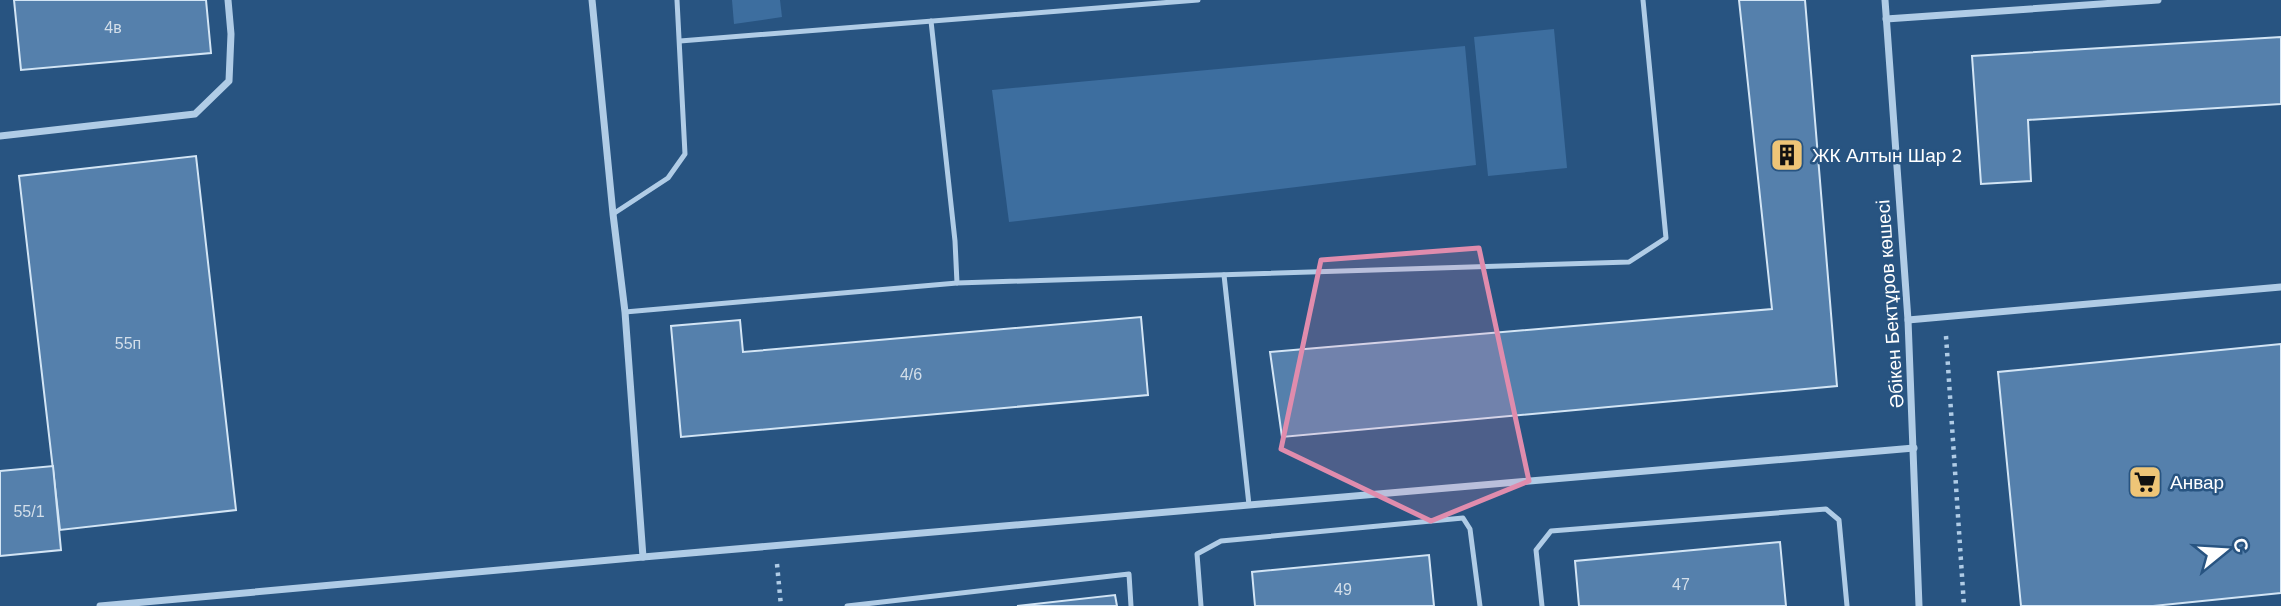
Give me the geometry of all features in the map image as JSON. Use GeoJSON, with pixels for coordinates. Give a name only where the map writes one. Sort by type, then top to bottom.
{"type":"FeatureCollection","features":[{"type":"Feature","properties":{"kind":"street"},"geometry":{"type":"LineString","coordinates":[[0,136],[195,114],[229,81],[232,34],[228,0]]}},
{"type":"Feature","properties":{"kind":"street"},"geometry":{"type":"LineString","coordinates":[[592,0],[625,312],[643,557]]}},
{"type":"Feature","properties":{"kind":"street","name":"Әбікен Бектұров көшесі"},"geometry":{"type":"LineString","coordinates":[[1885,0],[1908,320],[1919,606]]}},
{"type":"Feature","properties":{"kind":"street"},"geometry":{"type":"LineString","coordinates":[[1886,19],[2158,0]]}},
{"type":"Feature","properties":{"kind":"street"},"geometry":{"type":"LineString","coordinates":[[1908,320],[2281,287]]}},
{"type":"Feature","properties":{"kind":"street"},"geometry":{"type":"LineString","coordinates":[[100,606],[1914,448]]}},
{"type":"Feature","properties":{"kind":"lane"},"geometry":{"type":"LineString","coordinates":[[613,214],[668,178],[685,154],[677,0]]}},
{"type":"Feature","properties":{"kind":"lane"},"geometry":{"type":"LineString","coordinates":[[680,41],[1198,0]]}},
{"type":"Feature","properties":{"kind":"lane"},"geometry":{"type":"LineString","coordinates":[[625,312],[957,284],[1629,262],[1666,238],[1643,0]]}},
{"type":"Feature","properties":{"kind":"lane"},"geometry":{"type":"LineString","coordinates":[[931,21],[955,241],[957,284]]}},
{"type":"Feature","properties":{"kind":"lane"},"geometry":{"type":"LineString","coordinates":[[1224,275],[1249,505]]}},
{"type":"Feature","properties":{"kind":"lane"},"geometry":{"type":"LineString","coordinates":[[1542,606],[1536,550],[1551,531],[1826,509],[1839,520],[1847,606]]}},
{"type":"Feature","properties":{"kind":"lane"},"geometry":{"type":"LineString","coordinates":[[1201,606],[1197,554],[1222,541],[1463,518],[1470,529],[1480,606]]}},
{"type":"Feature","properties":{"kind":"lane"},"geometry":{"type":"LineString","coordinates":[[847,606],[1129,574],[1131,606]]}},
{"type":"Feature","properties":{"kind":"path"},"geometry":{"type":"LineString","coordinates":[[1944,317],[1964,606]]}},
{"type":"Feature","properties":{"kind":"path"},"geometry":{"type":"LineString","coordinates":[[775,546],[781,606]]}},
{"type":"Feature","properties":{"kind":"highlighted area"},"geometry":{"type":"Polygon","coordinates":[[[1479,248],[1529,481],[1431,521],[1281,449],[1321,260],[1479,248]]]}},
{"type":"Feature","properties":{"kind":"shaded area"},"geometry":{"type":"Polygon","coordinates":[[[732,0],[780,0],[782,17],[734,24],[732,0]]]}},
{"type":"Feature","properties":{"kind":"shaded area"},"geometry":{"type":"Polygon","coordinates":[[[1554,29],[1567,168],[1488,176],[1474,37],[1554,29]]]}},
{"type":"Feature","properties":{"kind":"shaded area"},"geometry":{"type":"Polygon","coordinates":[[[1465,46],[1476,165],[1009,222],[992,90],[1465,46]]]}},
{"type":"Feature","properties":{"kind":"building"},"geometry":{"type":"Polygon","coordinates":[[[14,0],[206,0],[211,53],[21,70],[14,0]]]}},
{"type":"Feature","properties":{"kind":"building","name":"ЖК Алтын Шар 2"},"geometry":{"type":"Polygon","coordinates":[[[1739,0],[1805,0],[1837,386],[1282,437],[1270,352],[1772,309],[1739,0]]]}},
{"type":"Feature","properties":{"kind":"building"},"geometry":{"type":"Polygon","coordinates":[[[2281,37],[2281,104],[2028,120],[2031,181],[1981,184],[1972,56],[2281,37]]]}},
{"type":"Feature","properties":{"kind":"building"},"geometry":{"type":"Polygon","coordinates":[[[196,156],[236,510],[60,530],[19,176],[196,156]]]}},
{"type":"Feature","properties":{"kind":"building"},"geometry":{"type":"Polygon","coordinates":[[[1141,317],[1148,395],[681,437],[671,326],[740,320],[743,352],[1141,317]]]}},
{"type":"Feature","properties":{"kind":"building","name":"Анвар"},"geometry":{"type":"Polygon","coordinates":[[[2281,344],[2281,593],[2153,606],[2021,606],[1998,372],[2281,344]]]}},
{"type":"Feature","properties":{"kind":"building"},"geometry":{"type":"Polygon","coordinates":[[[53,466],[61,550],[0,556],[0,471],[53,466]]]}},
{"type":"Feature","properties":{"kind":"building"},"geometry":{"type":"Polygon","coordinates":[[[1780,542],[1786,606],[1579,606],[1575,561],[1780,542]]]}},
{"type":"Feature","properties":{"kind":"building"},"geometry":{"type":"Polygon","coordinates":[[[1429,555],[1434,606],[1255,606],[1252,572],[1429,555]]]}},
{"type":"Feature","properties":{"kind":"building"},"geometry":{"type":"Polygon","coordinates":[[[1115,595],[1117,606],[1017,606],[1115,595]]]}},
{"type":"Feature","properties":{"kind":"place","name":"ЖК Алтын Шар 2"},"geometry":{"type":"Point","coordinates":[1787,155]}},
{"type":"Feature","properties":{"kind":"place","name":"Анвар"},"geometry":{"type":"Point","coordinates":[2145,482]}}]}
